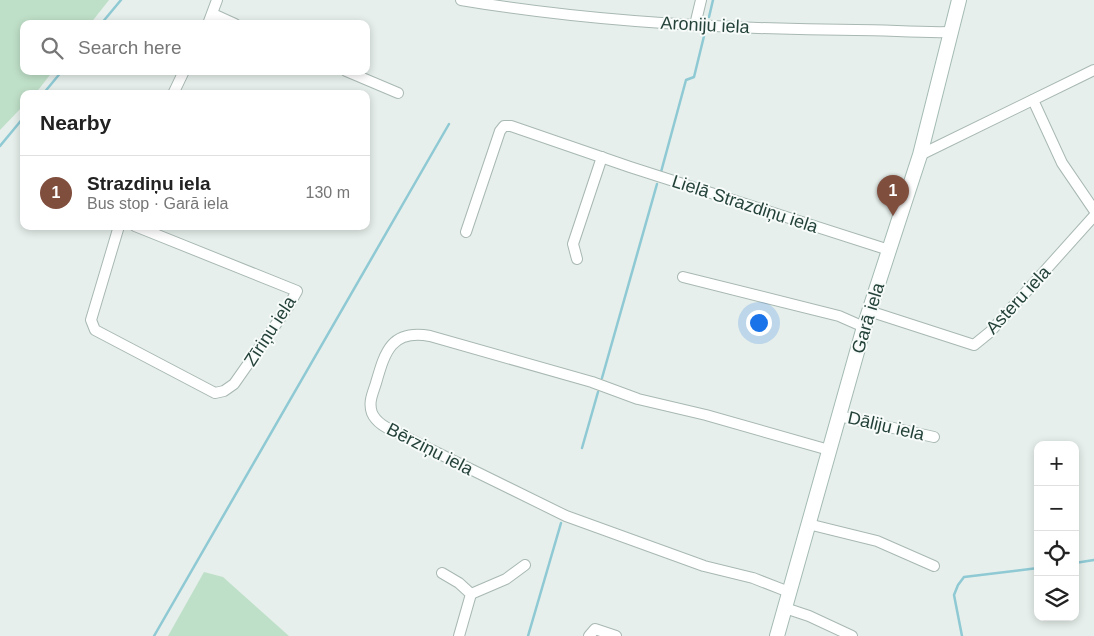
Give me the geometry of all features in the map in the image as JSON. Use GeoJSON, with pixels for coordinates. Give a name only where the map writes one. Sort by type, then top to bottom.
{"type":"FeatureCollection","features":[{"type":"Feature","properties":{"kind":"street"},"geometry":{"type":"LineString","coordinates":[[210,19],[217,0]]}},
{"type":"Feature","properties":{"kind":"street","name":"Aroniju iela"},"geometry":{"type":"LineString","coordinates":[[461,0],[525,11],[600,19],[820,30],[951,32]]}},
{"type":"Feature","properties":{"kind":"street"},"geometry":{"type":"LineString","coordinates":[[695,24],[701,0]]}},
{"type":"Feature","properties":{"kind":"street","name":"Garā iela"},"geometry":{"type":"LineString","coordinates":[[777,636],[864,326],[920,155],[959,0]]}},
{"type":"Feature","properties":{"kind":"street"},"geometry":{"type":"LineString","coordinates":[[920,155],[1094,70]]}},
{"type":"Feature","properties":{"kind":"street"},"geometry":{"type":"LineString","coordinates":[[175,90],[182,75]]}},
{"type":"Feature","properties":{"kind":"street"},"geometry":{"type":"LineString","coordinates":[[355,75],[398,93]]}},
{"type":"Feature","properties":{"kind":"street"},"geometry":{"type":"LineString","coordinates":[[1033,100],[1062,163],[1094,210]]}},
{"type":"Feature","properties":{"kind":"street","name":"Lielā Strazdiņu iela"},"geometry":{"type":"LineString","coordinates":[[466,232],[500,131],[504,126],[512,126],[630,167],[888,250]]}},
{"type":"Feature","properties":{"kind":"street"},"geometry":{"type":"LineString","coordinates":[[577,259],[573,244],[602,157]]}},
{"type":"Feature","properties":{"kind":"street","name":"Asteru iela"},"geometry":{"type":"LineString","coordinates":[[869,311],[974,345],[990,332],[1094,216]]}},
{"type":"Feature","properties":{"kind":"street","name":"Zīriņu iela"},"geometry":{"type":"LineString","coordinates":[[118,230],[91,320],[95,330],[215,393],[224,392],[234,384],[288,307],[297,291],[145,230]]}},
{"type":"Feature","properties":{"kind":"street"},"geometry":{"type":"LineString","coordinates":[[683,277],[839,316],[864,326]]}},
{"type":"Feature","properties":{"kind":"street","name":"Bērziņu iela"},"geometry":{"type":"LineString","coordinates":[[789,592],[753,578],[704,566],[566,516],[378,422],[372,414],[370,403],[384,356],[390,346],[406,336],[419,334],[592,382],[638,399],[706,415],[829,450]]}},
{"type":"Feature","properties":{"kind":"street","name":"Dāliju iela"},"geometry":{"type":"LineString","coordinates":[[838,416],[934,437]]}},
{"type":"Feature","properties":{"kind":"street"},"geometry":{"type":"LineString","coordinates":[[808,524],[877,541],[934,566]]}},
{"type":"Feature","properties":{"kind":"street"},"geometry":{"type":"LineString","coordinates":[[471,594],[506,579],[525,565]]}},
{"type":"Feature","properties":{"kind":"street"},"geometry":{"type":"LineString","coordinates":[[442,573],[459,583],[471,594]]}},
{"type":"Feature","properties":{"kind":"street"},"geometry":{"type":"LineString","coordinates":[[459,636],[471,594]]}},
{"type":"Feature","properties":{"kind":"street"},"geometry":{"type":"LineString","coordinates":[[785,608],[810,616],[852,636]]}},
{"type":"Feature","properties":{"kind":"street"},"geometry":{"type":"LineString","coordinates":[[589,636],[595,629],[616,636]]}},
{"type":"Feature","properties":{"kind":"green space"},"geometry":{"type":"Polygon","coordinates":[[[0,0],[109,0],[93,20],[20,20],[20,75],[50,75],[38,90],[20,90],[20,109],[0,130],[0,0]]]}},
{"type":"Feature","properties":{"kind":"green space"},"geometry":{"type":"Polygon","coordinates":[[[204,572],[223,577],[289,636],[168,636],[204,572]]]}},
{"type":"Feature","properties":{"kind":"waterway"},"geometry":{"type":"LineString","coordinates":[[104,20],[121,0]]}},
{"type":"Feature","properties":{"kind":"waterway"},"geometry":{"type":"LineString","coordinates":[[709,17],[713,0]]}},
{"type":"Feature","properties":{"kind":"waterway"},"geometry":{"type":"LineString","coordinates":[[661,172],[686,80],[694,77],[705,32]]}},
{"type":"Feature","properties":{"kind":"waterway"},"geometry":{"type":"LineString","coordinates":[[46,90],[59,75]]}},
{"type":"Feature","properties":{"kind":"waterway"},"geometry":{"type":"LineString","coordinates":[[0,146],[20,122]]}},
{"type":"Feature","properties":{"kind":"waterway"},"geometry":{"type":"LineString","coordinates":[[154,636],[449,124]]}},
{"type":"Feature","properties":{"kind":"waterway"},"geometry":{"type":"LineString","coordinates":[[602,378],[657,184]]}},
{"type":"Feature","properties":{"kind":"waterway"},"geometry":{"type":"LineString","coordinates":[[582,448],[598,392]]}},
{"type":"Feature","properties":{"kind":"waterway"},"geometry":{"type":"LineString","coordinates":[[528,636],[561,523]]}},
{"type":"Feature","properties":{"kind":"waterway"},"geometry":{"type":"LineString","coordinates":[[1079,562],[1094,560]]}},
{"type":"Feature","properties":{"kind":"waterway"},"geometry":{"type":"LineString","coordinates":[[962,636],[954,595],[964,577],[1034,568]]}},
{"type":"Feature","properties":{"kind":"place","name":"Strazdiņu iela"},"geometry":{"type":"Point","coordinates":[893,216]}}]}
